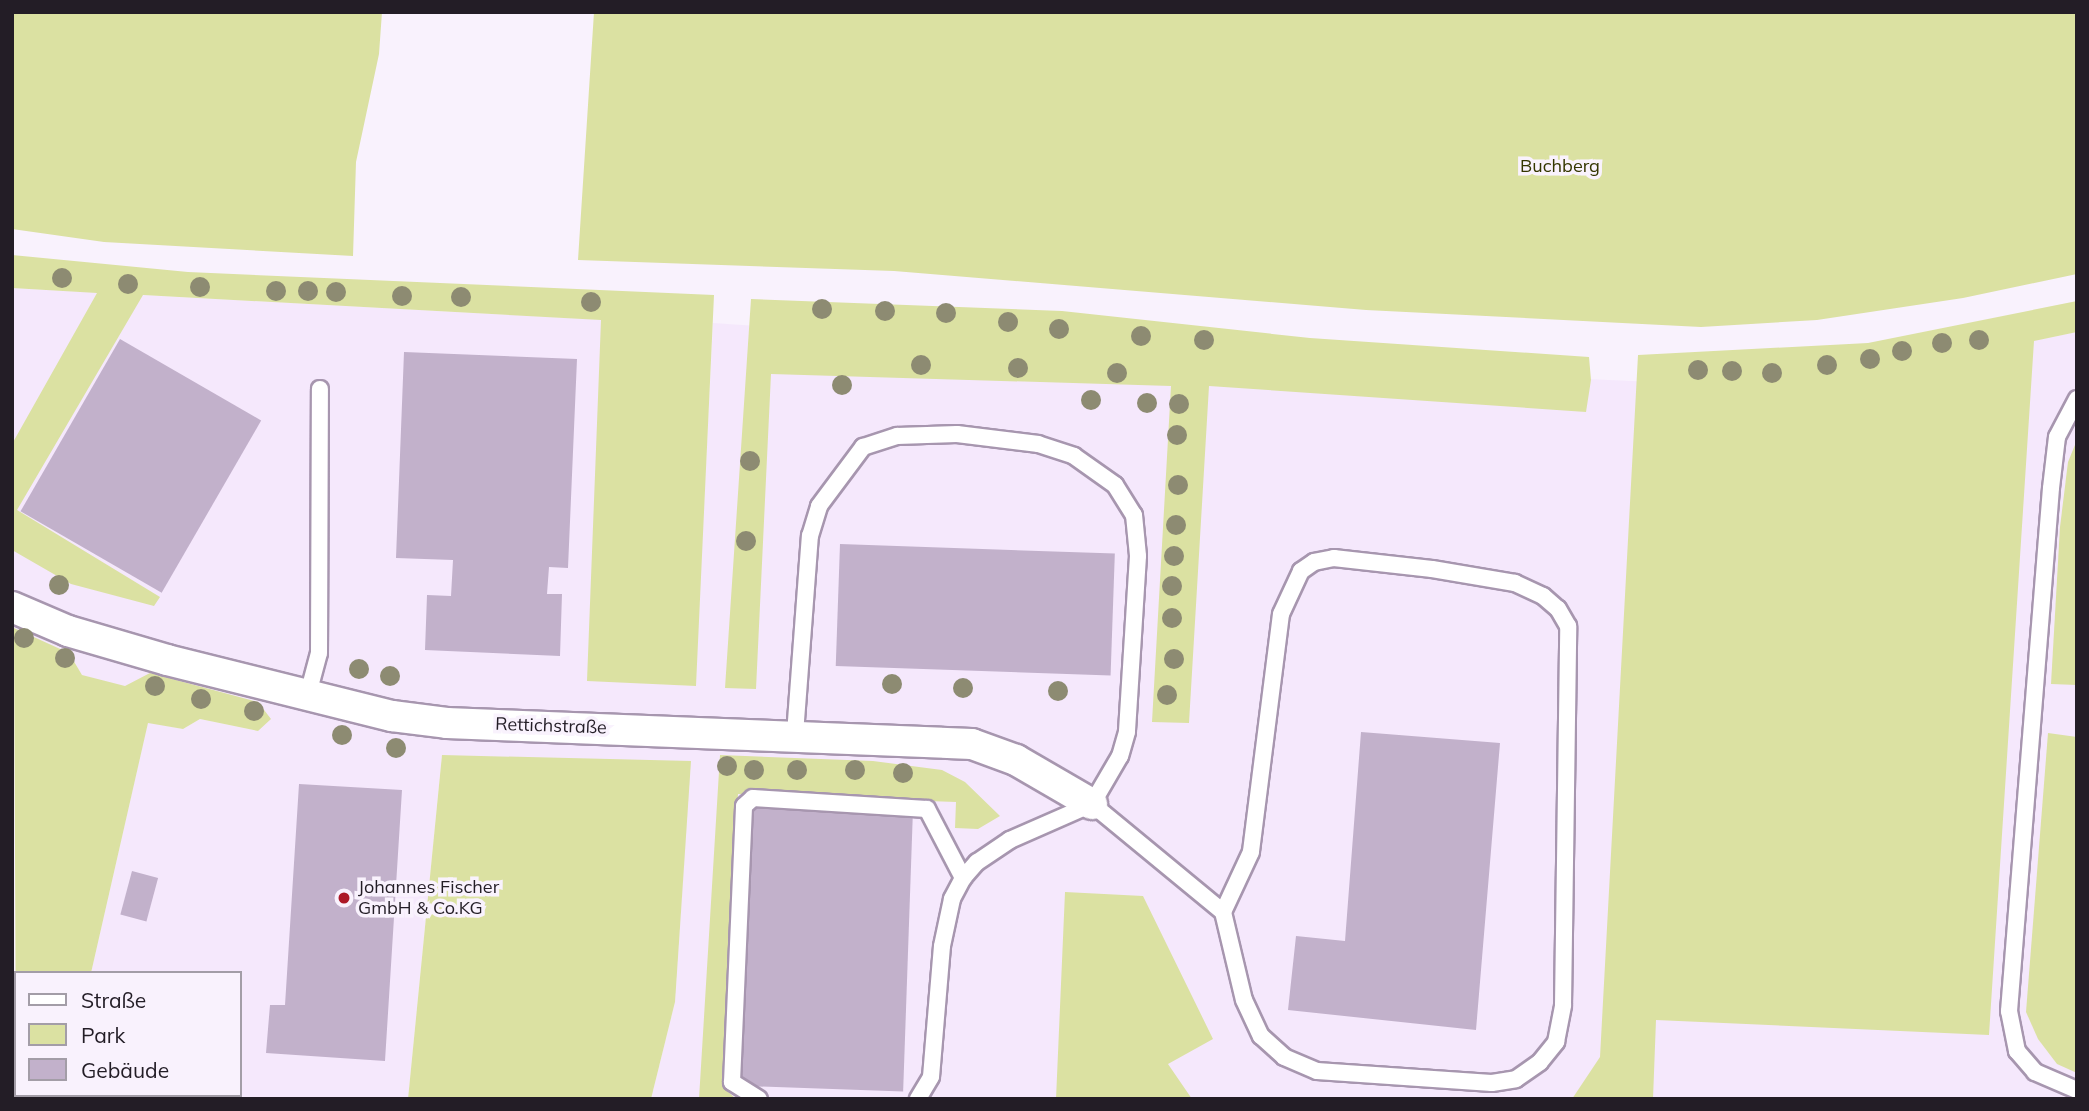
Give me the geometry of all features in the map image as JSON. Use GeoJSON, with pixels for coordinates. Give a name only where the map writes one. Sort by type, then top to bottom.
{"type":"FeatureCollection","features":[{"type":"Feature","properties":{"kind":"street","name":"Rettichstraße"},"geometry":{"type":"LineString","coordinates":[[12,607],[68,631],[167,660],[392,716],[447,723],[795,734],[972,744],[1016,761],[1092,804]]}},
{"type":"Feature","properties":{"kind":"lane"},"geometry":{"type":"LineString","coordinates":[[308,694],[319,653],[320,390]]}},
{"type":"Feature","properties":{"kind":"lane"},"geometry":{"type":"LineString","coordinates":[[2077,398],[2057,437],[2051,488],[2009,1012],[2017,1051],[2035,1072],[2077,1090]]}},
{"type":"Feature","properties":{"kind":"lane"},"geometry":{"type":"LineString","coordinates":[[795,734],[810,536],[819,506],[835,481],[863,447],[897,436],[957,434],[1038,444],[1073,456],[1115,485],[1135,515],[1139,555],[1127,732],[1120,756],[1092,804],[1010,840],[976,862],[963,878],[952,898],[942,946],[931,1077],[918,1099]]}},
{"type":"Feature","properties":{"kind":"lane"},"geometry":{"type":"LineString","coordinates":[[1092,804],[1223,912],[1244,1000],[1261,1036],[1284,1057],[1317,1071],[1492,1083],[1516,1079],[1540,1062],[1556,1042],[1563,1005],[1568,626],[1558,609],[1543,596],[1515,583],[1432,569],[1334,558],[1314,562],[1301,571],[1281,614],[1251,852],[1223,912]]}},
{"type":"Feature","properties":{"kind":"lane"},"geometry":{"type":"LineString","coordinates":[[759,1099],[732,1082],[744,806],[752,798],[927,809],[963,878]]}},
{"type":"Feature","properties":{"kind":"shaded area"},"geometry":{"type":"Polygon","coordinates":[[[12,288],[623,321],[605,681],[695,686],[713,323],[1403,371],[1794,388],[2077,332],[2077,1099],[651,1099],[675,1002],[442,755],[408,1099],[242,1097],[242,971],[91,971],[148,722],[183,729],[200,719],[258,731],[82,675],[69,653],[12,628],[12,288]]]}},
{"type":"Feature","properties":{"kind":"green space"},"geometry":{"type":"Polygon","coordinates":[[[12,12],[382,12],[379,54],[356,162],[353,256],[104,242],[12,229],[12,12]]]}},
{"type":"Feature","properties":{"kind":"green space","name":"Buchberg"},"geometry":{"type":"Polygon","coordinates":[[[594,12],[2077,12],[2077,274],[1963,298],[1817,320],[1701,327],[1366,310],[894,271],[578,260],[594,12]]]}},
{"type":"Feature","properties":{"kind":"green space"},"geometry":{"type":"Polygon","coordinates":[[[12,255],[188,272],[714,295],[696,686],[587,681],[601,320],[143,295],[17,510],[160,597],[154,606],[71,584],[12,550],[12,444],[97,293],[12,288],[12,255]]]}},
{"type":"Feature","properties":{"kind":"green space"},"geometry":{"type":"Polygon","coordinates":[[[751,299],[1062,311],[1310,338],[1589,357],[1591,380],[1586,412],[1209,386],[1189,723],[1152,722],[1171,386],[771,374],[756,689],[725,688],[751,299]]]}},
{"type":"Feature","properties":{"kind":"green space"},"geometry":{"type":"Polygon","coordinates":[[[2077,301],[2077,332],[2034,341],[1989,1035],[1656,1020],[1653,1099],[1572,1099],[1600,1057],[1638,355],[1868,343],[2077,301]]]}},
{"type":"Feature","properties":{"kind":"green space"},"geometry":{"type":"Polygon","coordinates":[[[2077,440],[2077,685],[2051,684],[2060,527],[2068,462],[2077,440]]]}},
{"type":"Feature","properties":{"kind":"green space"},"geometry":{"type":"Polygon","coordinates":[[[14,628],[69,653],[82,675],[125,686],[150,673],[258,702],[271,719],[258,731],[200,719],[183,729],[148,723],[91,971],[16,971],[14,628]]]}},
{"type":"Feature","properties":{"kind":"green space"},"geometry":{"type":"Polygon","coordinates":[[[2048,733],[2077,737],[2077,1073],[2057,1064],[2038,1039],[2026,1012],[2048,733]]]}},
{"type":"Feature","properties":{"kind":"green space"},"geometry":{"type":"Polygon","coordinates":[[[442,755],[691,761],[675,1002],[651,1099],[408,1099],[442,755]]]}},
{"type":"Feature","properties":{"kind":"green space"},"geometry":{"type":"Polygon","coordinates":[[[720,755],[873,761],[942,770],[965,782],[1000,816],[978,829],[955,828],[956,802],[738,794],[723,1087],[736,1099],[699,1099],[720,755]]]}},
{"type":"Feature","properties":{"kind":"green space"},"geometry":{"type":"Polygon","coordinates":[[[1065,892],[1143,896],[1213,1039],[1168,1064],[1192,1099],[1056,1099],[1065,892]]]}},
{"type":"Feature","properties":{"kind":"building"},"geometry":{"type":"Polygon","coordinates":[[[120,339],[261,420],[162,593],[21,511],[120,339]]]}},
{"type":"Feature","properties":{"kind":"building"},"geometry":{"type":"Polygon","coordinates":[[[404,352],[577,359],[568,568],[549,567],[547,594],[562,594],[560,656],[425,650],[427,595],[451,596],[453,560],[396,558],[404,352]]]}},
{"type":"Feature","properties":{"kind":"building"},"geometry":{"type":"Polygon","coordinates":[[[840,544],[1115,554],[1111,676],[836,666],[840,544]]]}},
{"type":"Feature","properties":{"kind":"building"},"geometry":{"type":"Polygon","coordinates":[[[1361,732],[1500,743],[1476,1030],[1288,1010],[1296,936],[1345,941],[1361,732]]]}},
{"type":"Feature","properties":{"kind":"building","name":"Johannes Fischer GmbH & Co.KG"},"geometry":{"type":"Polygon","coordinates":[[[299,784],[402,790],[385,1061],[266,1053],[270,1005],[285,1005],[299,784]]]}},
{"type":"Feature","properties":{"kind":"building"},"geometry":{"type":"Polygon","coordinates":[[[749,806],[913,812],[903,1092],[739,1086],[749,806]]]}},
{"type":"Feature","properties":{"kind":"building"},"geometry":{"type":"Polygon","coordinates":[[[132,871],[158,878],[146,921],[120,914],[132,871]]]}},
{"type":"Feature","properties":{"kind":"place","name":"Johannes Fischer GmbH & Co.KG"},"geometry":{"type":"Point","coordinates":[344,898]}}]}
